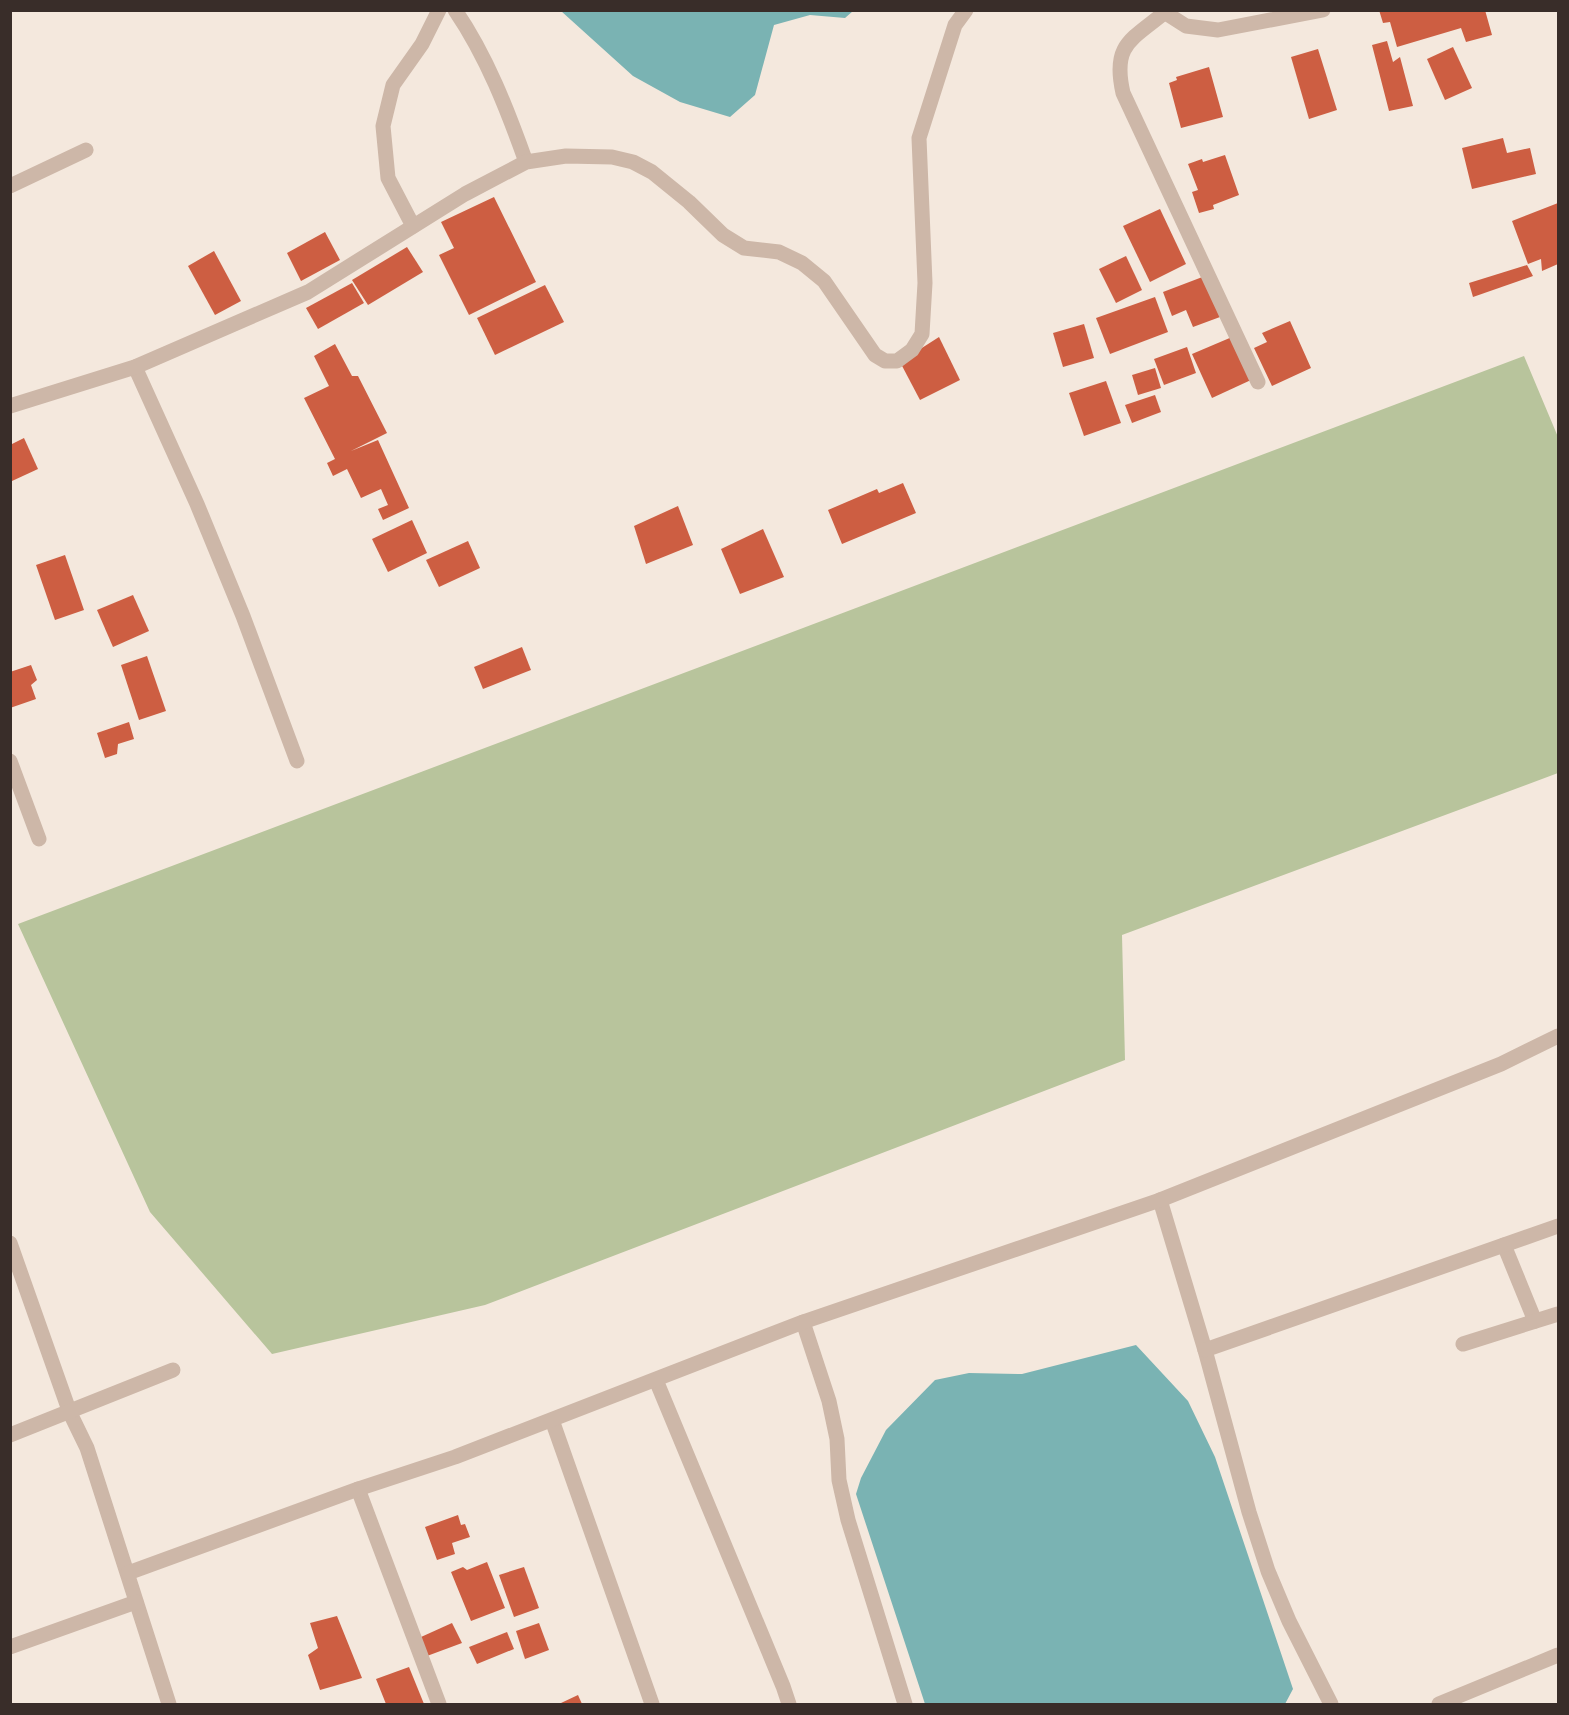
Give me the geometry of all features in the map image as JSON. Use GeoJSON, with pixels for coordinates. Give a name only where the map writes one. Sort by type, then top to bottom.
{"type":"FeatureCollection","features":[{"type":"Feature","properties":{"kind":"street"},"geometry":{"type":"LineString","coordinates":[[413,226],[388,178],[384,126],[393,85],[422,44],[439,10]]}},
{"type":"Feature","properties":{"kind":"street"},"geometry":{"type":"LineString","coordinates":[[455,10],[473,37],[504,102],[526,162]]}},
{"type":"Feature","properties":{"kind":"street"},"geometry":{"type":"LineString","coordinates":[[10,405],[135,367],[308,292],[465,194],[526,162],[566,156],[612,157],[633,162],[652,172],[689,202],[723,235],[744,248],[779,252],[802,263],[824,281],[875,355],[885,361],[897,361],[912,350],[922,334],[925,283],[919,138],[956,25],[966,10]]}},
{"type":"Feature","properties":{"kind":"street"},"geometry":{"type":"LineString","coordinates":[[1258,382],[1123,93],[1119,62],[1125,45],[1163,12],[1186,26],[1218,30],[1323,10]]}},
{"type":"Feature","properties":{"kind":"street"},"geometry":{"type":"LineString","coordinates":[[10,186],[86,150]]}},
{"type":"Feature","properties":{"kind":"street"},"geometry":{"type":"LineString","coordinates":[[135,367],[222,565],[297,761]]}},
{"type":"Feature","properties":{"kind":"street"},"geometry":{"type":"LineString","coordinates":[[10,761],[39,839]]}},
{"type":"Feature","properties":{"kind":"street"},"geometry":{"type":"LineString","coordinates":[[128,1573],[358,1488],[455,1457],[803,1322],[1160,1200],[1501,1064],[1558,1036]]}},
{"type":"Feature","properties":{"kind":"street"},"geometry":{"type":"LineString","coordinates":[[1160,1200],[1268,1571],[1289,1621],[1331,1704]]}},
{"type":"Feature","properties":{"kind":"street"},"geometry":{"type":"LineString","coordinates":[[1205,1350],[1558,1226]]}},
{"type":"Feature","properties":{"kind":"street"},"geometry":{"type":"LineString","coordinates":[[10,1243],[70,1413],[87,1448],[169,1704]]}},
{"type":"Feature","properties":{"kind":"street"},"geometry":{"type":"LineString","coordinates":[[1504,1245],[1535,1321]]}},
{"type":"Feature","properties":{"kind":"street"},"geometry":{"type":"LineString","coordinates":[[1462,1344],[1558,1314]]}},
{"type":"Feature","properties":{"kind":"street"},"geometry":{"type":"LineString","coordinates":[[803,1322],[829,1401],[837,1439],[839,1480],[848,1520],[905,1704]]}},
{"type":"Feature","properties":{"kind":"street"},"geometry":{"type":"LineString","coordinates":[[10,1435],[173,1370]]}},
{"type":"Feature","properties":{"kind":"street"},"geometry":{"type":"LineString","coordinates":[[656,1380],[789,1704]]}},
{"type":"Feature","properties":{"kind":"street"},"geometry":{"type":"LineString","coordinates":[[552,1420],[652,1704]]}},
{"type":"Feature","properties":{"kind":"street"},"geometry":{"type":"LineString","coordinates":[[358,1488],[439,1704]]}},
{"type":"Feature","properties":{"kind":"street"},"geometry":{"type":"LineString","coordinates":[[10,1647],[136,1602]]}},
{"type":"Feature","properties":{"kind":"street"},"geometry":{"type":"LineString","coordinates":[[1439,1704],[1558,1655]]}},
{"type":"Feature","properties":{"kind":"green space"},"geometry":{"type":"Polygon","coordinates":[[[1524,356],[1558,437],[1558,773],[1122,935],[1125,1060],[485,1305],[272,1354],[150,1212],[18,924],[1524,356]]]}},
{"type":"Feature","properties":{"kind":"water"},"geometry":{"type":"Polygon","coordinates":[[[561,11],[853,11],[845,18],[810,15],[774,25],[755,95],[730,117],[680,102],[633,76],[561,11]]]}},
{"type":"Feature","properties":{"kind":"water"},"geometry":{"type":"Polygon","coordinates":[[[1136,1345],[1188,1401],[1215,1457],[1293,1689],[1285,1704],[925,1704],[856,1494],[861,1478],[886,1430],[935,1380],[969,1373],[1022,1374],[1136,1345]]]}},
{"type":"Feature","properties":{"kind":"building"},"geometry":{"type":"Polygon","coordinates":[[[1379,10],[1485,10],[1492,35],[1466,42],[1461,28],[1397,47],[1390,22],[1383,23],[1379,10]]]}},
{"type":"Feature","properties":{"kind":"building"},"geometry":{"type":"Polygon","coordinates":[[[1387,41],[1393,62],[1400,57],[1413,106],[1389,111],[1372,45],[1387,41]]]}},
{"type":"Feature","properties":{"kind":"building"},"geometry":{"type":"Polygon","coordinates":[[[1453,47],[1472,88],[1445,100],[1427,59],[1453,47]]]}},
{"type":"Feature","properties":{"kind":"building"},"geometry":{"type":"Polygon","coordinates":[[[1318,49],[1337,110],[1309,119],[1291,57],[1318,49]]]}},
{"type":"Feature","properties":{"kind":"building"},"geometry":{"type":"Polygon","coordinates":[[[1209,67],[1223,117],[1181,128],[1169,83],[1177,80],[1176,77],[1209,67]]]}},
{"type":"Feature","properties":{"kind":"building"},"geometry":{"type":"Polygon","coordinates":[[[1503,138],[1507,153],[1530,148],[1536,174],[1472,189],[1462,148],[1503,138]]]}},
{"type":"Feature","properties":{"kind":"building"},"geometry":{"type":"Polygon","coordinates":[[[1225,155],[1239,195],[1213,205],[1214,209],[1199,213],[1192,192],[1198,190],[1188,164],[1225,155]]]}},
{"type":"Feature","properties":{"kind":"building"},"geometry":{"type":"Polygon","coordinates":[[[494,197],[536,282],[469,315],[439,255],[454,248],[441,222],[494,197]]]}},
{"type":"Feature","properties":{"kind":"building"},"geometry":{"type":"Polygon","coordinates":[[[1558,203],[1558,264],[1542,271],[1541,259],[1528,264],[1512,221],[1558,203]]]}},
{"type":"Feature","properties":{"kind":"building"},"geometry":{"type":"Polygon","coordinates":[[[1160,209],[1186,264],[1150,282],[1123,226],[1160,209]]]}},
{"type":"Feature","properties":{"kind":"building"},"geometry":{"type":"Polygon","coordinates":[[[325,232],[340,260],[301,281],[287,253],[325,232]]]}},
{"type":"Feature","properties":{"kind":"building"},"geometry":{"type":"Polygon","coordinates":[[[407,247],[423,272],[368,305],[352,280],[407,247]]]}},
{"type":"Feature","properties":{"kind":"building"},"geometry":{"type":"Polygon","coordinates":[[[214,251],[241,301],[215,315],[188,266],[214,251]]]}},
{"type":"Feature","properties":{"kind":"building"},"geometry":{"type":"Polygon","coordinates":[[[1126,256],[1142,290],[1116,303],[1099,269],[1126,256]]]}},
{"type":"Feature","properties":{"kind":"building"},"geometry":{"type":"Polygon","coordinates":[[[1527,265],[1533,276],[1473,297],[1469,283],[1527,265]]]}},
{"type":"Feature","properties":{"kind":"building"},"geometry":{"type":"Polygon","coordinates":[[[1205,276],[1220,317],[1193,327],[1186,310],[1172,316],[1163,292],[1205,276]]]}},
{"type":"Feature","properties":{"kind":"building"},"geometry":{"type":"Polygon","coordinates":[[[352,283],[364,303],[318,329],[306,308],[352,283]]]}},
{"type":"Feature","properties":{"kind":"building"},"geometry":{"type":"Polygon","coordinates":[[[545,285],[564,322],[495,355],[477,318],[545,285]]]}},
{"type":"Feature","properties":{"kind":"building"},"geometry":{"type":"Polygon","coordinates":[[[1155,297],[1168,332],[1110,354],[1096,318],[1155,297]]]}},
{"type":"Feature","properties":{"kind":"building"},"geometry":{"type":"Polygon","coordinates":[[[1290,321],[1311,368],[1272,386],[1254,348],[1267,342],[1262,333],[1290,321]]]}},
{"type":"Feature","properties":{"kind":"building"},"geometry":{"type":"Polygon","coordinates":[[[1084,324],[1094,358],[1063,367],[1053,333],[1084,324]]]}},
{"type":"Feature","properties":{"kind":"building"},"geometry":{"type":"Polygon","coordinates":[[[939,337],[960,380],[920,400],[900,362],[939,337]]]}},
{"type":"Feature","properties":{"kind":"building"},"geometry":{"type":"Polygon","coordinates":[[[1232,337],[1251,380],[1212,398],[1192,354],[1232,337]]]}},
{"type":"Feature","properties":{"kind":"building"},"geometry":{"type":"Polygon","coordinates":[[[335,344],[352,376],[358,376],[387,433],[351,451],[378,440],[409,508],[383,520],[378,509],[388,505],[381,489],[361,498],[347,469],[333,476],[327,463],[335,459],[304,398],[329,386],[314,356],[335,344]]]}},
{"type":"Feature","properties":{"kind":"building"},"geometry":{"type":"Polygon","coordinates":[[[1187,347],[1196,373],[1164,385],[1154,359],[1187,347]]]}},
{"type":"Feature","properties":{"kind":"building"},"geometry":{"type":"Polygon","coordinates":[[[1155,368],[1161,388],[1138,395],[1132,375],[1155,368]]]}},
{"type":"Feature","properties":{"kind":"building"},"geometry":{"type":"Polygon","coordinates":[[[1106,381],[1121,423],[1084,436],[1069,393],[1106,381]]]}},
{"type":"Feature","properties":{"kind":"building"},"geometry":{"type":"Polygon","coordinates":[[[1155,395],[1161,412],[1132,423],[1125,405],[1155,395]]]}},
{"type":"Feature","properties":{"kind":"building"},"geometry":{"type":"Polygon","coordinates":[[[24,438],[38,469],[12,481],[10,445],[24,438]]]}},
{"type":"Feature","properties":{"kind":"building"},"geometry":{"type":"Polygon","coordinates":[[[903,483],[916,513],[842,544],[828,510],[877,489],[879,493],[903,483]]]}},
{"type":"Feature","properties":{"kind":"building"},"geometry":{"type":"Polygon","coordinates":[[[678,506],[693,545],[646,564],[634,526],[678,506]]]}},
{"type":"Feature","properties":{"kind":"building"},"geometry":{"type":"Polygon","coordinates":[[[412,520],[427,553],[388,572],[372,539],[412,520]]]}},
{"type":"Feature","properties":{"kind":"building"},"geometry":{"type":"Polygon","coordinates":[[[763,529],[784,577],[740,594],[721,549],[763,529]]]}},
{"type":"Feature","properties":{"kind":"building"},"geometry":{"type":"Polygon","coordinates":[[[468,541],[480,568],[439,587],[426,560],[468,541]]]}},
{"type":"Feature","properties":{"kind":"building"},"geometry":{"type":"Polygon","coordinates":[[[65,555],[84,610],[55,620],[36,565],[65,555]]]}},
{"type":"Feature","properties":{"kind":"building"},"geometry":{"type":"Polygon","coordinates":[[[133,595],[149,631],[113,647],[97,610],[133,595]]]}},
{"type":"Feature","properties":{"kind":"building"},"geometry":{"type":"Polygon","coordinates":[[[522,647],[531,670],[483,689],[474,667],[522,647]]]}},
{"type":"Feature","properties":{"kind":"building"},"geometry":{"type":"Polygon","coordinates":[[[147,656],[166,711],[139,720],[121,665],[147,656]]]}},
{"type":"Feature","properties":{"kind":"building"},"geometry":{"type":"Polygon","coordinates":[[[31,665],[37,680],[31,685],[36,699],[10,708],[10,672],[31,665]]]}},
{"type":"Feature","properties":{"kind":"building"},"geometry":{"type":"Polygon","coordinates":[[[129,722],[134,739],[118,744],[117,754],[105,758],[97,733],[129,722]]]}},
{"type":"Feature","properties":{"kind":"building"},"geometry":{"type":"Polygon","coordinates":[[[458,1515],[461,1525],[465,1524],[470,1537],[452,1543],[455,1554],[437,1560],[425,1527],[458,1515]]]}},
{"type":"Feature","properties":{"kind":"building"},"geometry":{"type":"Polygon","coordinates":[[[487,1562],[505,1608],[471,1621],[451,1572],[463,1567],[467,1570],[487,1562]]]}},
{"type":"Feature","properties":{"kind":"building"},"geometry":{"type":"Polygon","coordinates":[[[524,1567],[539,1608],[514,1617],[499,1575],[524,1567]]]}},
{"type":"Feature","properties":{"kind":"building"},"geometry":{"type":"Polygon","coordinates":[[[337,1616],[362,1678],[320,1690],[308,1655],[318,1648],[310,1623],[337,1616]]]}},
{"type":"Feature","properties":{"kind":"building"},"geometry":{"type":"Polygon","coordinates":[[[452,1623],[462,1643],[427,1656],[421,1637],[452,1623]]]}},
{"type":"Feature","properties":{"kind":"building"},"geometry":{"type":"Polygon","coordinates":[[[539,1623],[549,1650],[525,1659],[516,1631],[539,1623]]]}},
{"type":"Feature","properties":{"kind":"building"},"geometry":{"type":"Polygon","coordinates":[[[507,1632],[514,1649],[477,1664],[469,1647],[507,1632]]]}},
{"type":"Feature","properties":{"kind":"building"},"geometry":{"type":"Polygon","coordinates":[[[409,1667],[424,1704],[386,1704],[376,1679],[409,1667]]]}},
{"type":"Feature","properties":{"kind":"building"},"geometry":{"type":"Polygon","coordinates":[[[578,1695],[582,1704],[561,1704],[561,1703],[578,1695]]]}}]}
